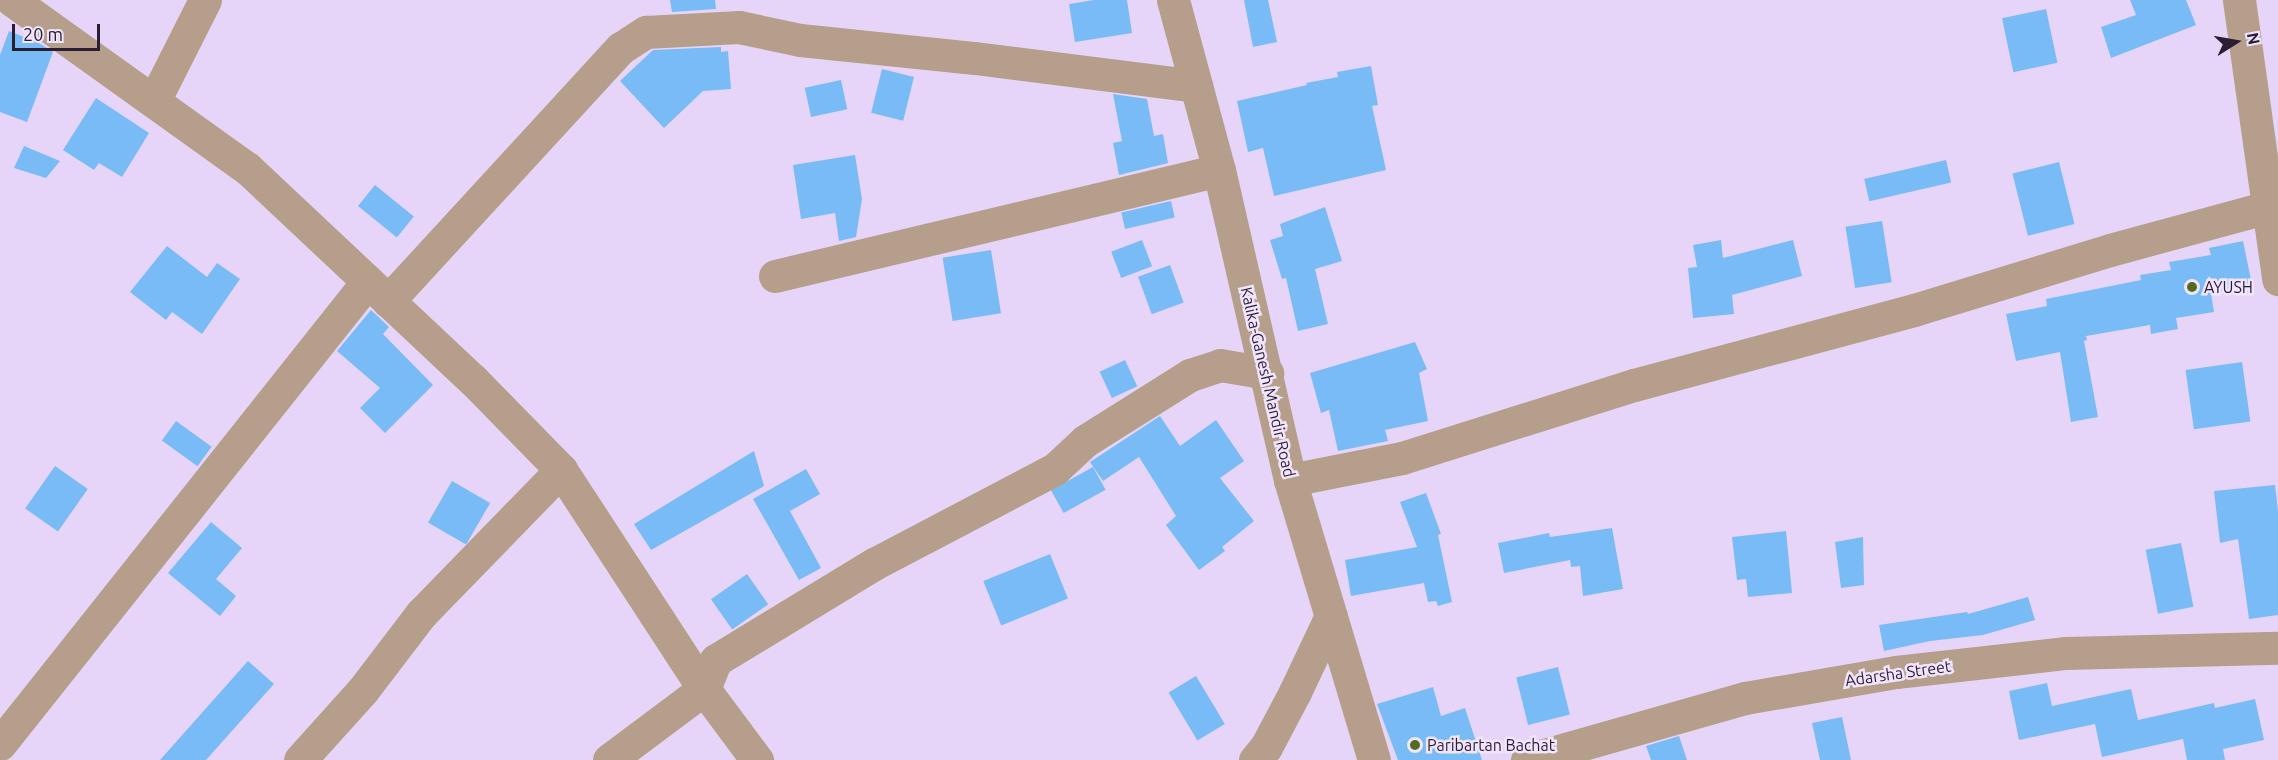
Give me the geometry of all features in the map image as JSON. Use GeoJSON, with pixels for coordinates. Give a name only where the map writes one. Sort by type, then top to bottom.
{"type":"FeatureCollection","features":[{"type":"Feature","properties":{"kind":"street"},"geometry":{"type":"LineString","coordinates":[[12,0],[247,168],[473,380],[561,470],[704,689],[757,760]]}},
{"type":"Feature","properties":{"kind":"street"},"geometry":{"type":"LineString","coordinates":[[154,101],[205,0]]}},
{"type":"Feature","properties":{"kind":"street","name":"Kalika-Ganesh Mandir Road"},"geometry":{"type":"LineString","coordinates":[[1173,0],[1220,170],[1290,480],[1374,760]]}},
{"type":"Feature","properties":{"kind":"street"},"geometry":{"type":"LineString","coordinates":[[2240,0],[2278,279]]}},
{"type":"Feature","properties":{"kind":"street"},"geometry":{"type":"LineString","coordinates":[[0,744],[378,291],[621,48],[646,32],[739,27],[800,40],[975,57],[1196,86]]}},
{"type":"Feature","properties":{"kind":"street"},"geometry":{"type":"LineString","coordinates":[[775,276],[1220,170]]}},
{"type":"Feature","properties":{"kind":"street"},"geometry":{"type":"LineString","coordinates":[[1290,480],[1402,458],[1634,385],[1914,310],[2110,250],[2268,207]]}},
{"type":"Feature","properties":{"kind":"street"},"geometry":{"type":"LineString","coordinates":[[609,760],[704,689],[716,660],[874,564],[1055,469],[1085,441],[1190,375],[1220,365],[1267,373]]}},
{"type":"Feature","properties":{"kind":"street"},"geometry":{"type":"LineString","coordinates":[[300,760],[363,690],[421,614],[561,470]]}},
{"type":"Feature","properties":{"kind":"street"},"geometry":{"type":"LineString","coordinates":[[1255,760],[1266,747],[1296,692],[1331,616]]}},
{"type":"Feature","properties":{"kind":"street","name":"Adarsha Street"},"geometry":{"type":"LineString","coordinates":[[1542,758],[1745,698],[1896,672],[2066,653],[2278,648]]}},
{"type":"Feature","properties":{"kind":"building"},"geometry":{"type":"Polygon","coordinates":[[[670,0],[715,0],[716,9],[672,12],[670,0]]]}},
{"type":"Feature","properties":{"kind":"building"},"geometry":{"type":"Polygon","coordinates":[[[1094,0],[1127,0],[1132,33],[1075,42],[1069,4],[1094,0]]]}},
{"type":"Feature","properties":{"kind":"building"},"geometry":{"type":"Polygon","coordinates":[[[1244,0],[1268,0],[1277,42],[1253,47],[1244,0]]]}},
{"type":"Feature","properties":{"kind":"building"},"geometry":{"type":"Polygon","coordinates":[[[2130,0],[2186,0],[2196,25],[2111,58],[2101,27],[2136,15],[2130,0]]]}},
{"type":"Feature","properties":{"kind":"building"},"geometry":{"type":"Polygon","coordinates":[[[2046,9],[2057,63],[2013,72],[2002,18],[2046,9]]]}},
{"type":"Feature","properties":{"kind":"building"},"geometry":{"type":"Polygon","coordinates":[[[9,31],[39,43],[53,52],[27,122],[0,112],[0,55],[9,31]]]}},
{"type":"Feature","properties":{"kind":"building"},"geometry":{"type":"Polygon","coordinates":[[[721,47],[721,52],[728,51],[731,89],[703,91],[664,128],[620,81],[653,50],[721,47]]]}},
{"type":"Feature","properties":{"kind":"building"},"geometry":{"type":"Polygon","coordinates":[[[1371,66],[1378,105],[1372,106],[1386,170],[1274,196],[1263,148],[1248,152],[1237,101],[1338,77],[1337,72],[1371,66]]]}},
{"type":"Feature","properties":{"kind":"building"},"geometry":{"type":"Polygon","coordinates":[[[882,69],[914,77],[903,121],[871,113],[882,69]]]}},
{"type":"Feature","properties":{"kind":"building"},"geometry":{"type":"Polygon","coordinates":[[[841,80],[847,109],[811,117],[805,88],[841,80]]]}},
{"type":"Feature","properties":{"kind":"building"},"geometry":{"type":"Polygon","coordinates":[[[1113,94],[1147,99],[1154,136],[1163,134],[1168,163],[1119,175],[1113,143],[1122,141],[1113,94]]]}},
{"type":"Feature","properties":{"kind":"building"},"geometry":{"type":"Polygon","coordinates":[[[96,98],[149,133],[122,177],[99,163],[94,170],[63,150],[96,98]]]}},
{"type":"Feature","properties":{"kind":"building"},"geometry":{"type":"Polygon","coordinates":[[[24,146],[60,161],[46,178],[14,168],[24,146]]]}},
{"type":"Feature","properties":{"kind":"building"},"geometry":{"type":"Polygon","coordinates":[[[855,155],[862,199],[856,237],[839,241],[835,213],[801,219],[793,165],[855,155]]]}},
{"type":"Feature","properties":{"kind":"building"},"geometry":{"type":"Polygon","coordinates":[[[1946,160],[1951,182],[1869,201],[1864,179],[1946,160]]]}},
{"type":"Feature","properties":{"kind":"building"},"geometry":{"type":"Polygon","coordinates":[[[2059,162],[2074,224],[2028,236],[2012,174],[2059,162]]]}},
{"type":"Feature","properties":{"kind":"building"},"geometry":{"type":"Polygon","coordinates":[[[375,185],[414,216],[397,237],[358,206],[375,185]]]}},
{"type":"Feature","properties":{"kind":"building"},"geometry":{"type":"Polygon","coordinates":[[[1171,201],[1175,218],[1125,229],[1121,212],[1171,201]]]}},
{"type":"Feature","properties":{"kind":"building"},"geometry":{"type":"Polygon","coordinates":[[[1325,207],[1342,261],[1315,269],[1328,324],[1298,331],[1286,278],[1282,279],[1270,240],[1283,236],[1280,224],[1325,207]]]}},
{"type":"Feature","properties":{"kind":"building"},"geometry":{"type":"Polygon","coordinates":[[[1882,221],[1892,282],[1855,288],[1845,227],[1882,221]]]}},
{"type":"Feature","properties":{"kind":"building"},"geometry":{"type":"Polygon","coordinates":[[[1142,240],[1152,266],[1121,278],[1111,252],[1142,240]]]}},
{"type":"Feature","properties":{"kind":"building"},"geometry":{"type":"Polygon","coordinates":[[[1721,240],[1723,258],[1793,240],[1802,276],[1732,295],[1734,314],[1693,318],[1688,268],[1697,267],[1693,245],[1721,240]]]}},
{"type":"Feature","properties":{"kind":"building"},"geometry":{"type":"Polygon","coordinates":[[[2243,241],[2252,285],[2211,293],[2214,312],[2176,318],[2178,329],[2151,334],[2150,325],[2086,336],[2087,340],[2084,341],[2098,417],[2071,422],[2060,352],[2016,361],[2006,314],[2047,306],[2046,299],[2141,280],[2140,275],[2171,270],[2169,262],[2211,255],[2209,248],[2243,241]]]}},
{"type":"Feature","properties":{"kind":"building"},"geometry":{"type":"Polygon","coordinates":[[[167,246],[207,277],[217,263],[240,279],[202,334],[172,312],[166,320],[130,292],[167,246]]]}},
{"type":"Feature","properties":{"kind":"building"},"geometry":{"type":"Polygon","coordinates":[[[991,250],[1001,313],[953,321],[943,258],[991,250]]]}},
{"type":"Feature","properties":{"kind":"building"},"geometry":{"type":"Polygon","coordinates":[[[1170,265],[1184,303],[1152,314],[1138,277],[1170,265]]]}},
{"type":"Feature","properties":{"kind":"building"},"geometry":{"type":"Polygon","coordinates":[[[371,310],[389,327],[383,334],[433,385],[385,433],[360,408],[380,388],[337,351],[371,310]]]}},
{"type":"Feature","properties":{"kind":"building"},"geometry":{"type":"Polygon","coordinates":[[[1415,342],[1427,369],[1419,373],[1428,421],[1385,430],[1388,441],[1338,451],[1329,410],[1321,413],[1310,373],[1415,342]]]}},
{"type":"Feature","properties":{"kind":"building"},"geometry":{"type":"Polygon","coordinates":[[[1125,360],[1137,386],[1112,398],[1100,372],[1125,360]]]}},
{"type":"Feature","properties":{"kind":"building"},"geometry":{"type":"Polygon","coordinates":[[[2242,362],[2250,421],[2194,429],[2186,370],[2242,362]]]}},
{"type":"Feature","properties":{"kind":"building"},"geometry":{"type":"Polygon","coordinates":[[[1160,416],[1180,446],[1216,420],[1244,461],[1220,478],[1254,521],[1222,547],[1225,551],[1199,570],[1166,525],[1176,516],[1139,457],[1103,481],[1090,462],[1160,416]]]}},
{"type":"Feature","properties":{"kind":"building"},"geometry":{"type":"Polygon","coordinates":[[[176,421],[212,447],[197,466],[162,440],[176,421]]]}},
{"type":"Feature","properties":{"kind":"building"},"geometry":{"type":"Polygon","coordinates":[[[754,451],[764,486],[651,550],[634,524],[754,451]]]}},
{"type":"Feature","properties":{"kind":"building"},"geometry":{"type":"Polygon","coordinates":[[[55,466],[88,489],[58,532],[25,509],[55,466]]]}},
{"type":"Feature","properties":{"kind":"building"},"geometry":{"type":"Polygon","coordinates":[[[1093,467],[1106,490],[1064,513],[1051,490],[1093,467]]]}},
{"type":"Feature","properties":{"kind":"building"},"geometry":{"type":"Polygon","coordinates":[[[806,469],[820,494],[790,511],[821,568],[799,580],[753,499],[806,469]]]}},
{"type":"Feature","properties":{"kind":"building"},"geometry":{"type":"Polygon","coordinates":[[[452,481],[490,503],[466,545],[428,523],[452,481]]]}},
{"type":"Feature","properties":{"kind":"building"},"geometry":{"type":"Polygon","coordinates":[[[2275,485],[2278,511],[2278,615],[2249,619],[2238,539],[2220,543],[2214,491],[2275,485]]]}},
{"type":"Feature","properties":{"kind":"building"},"geometry":{"type":"Polygon","coordinates":[[[1426,493],[1441,534],[1438,535],[1452,602],[1438,606],[1436,601],[1428,602],[1424,583],[1351,596],[1345,560],[1417,547],[1400,502],[1426,493]]]}},
{"type":"Feature","properties":{"kind":"building"},"geometry":{"type":"Polygon","coordinates":[[[211,522],[242,548],[216,579],[236,596],[220,616],[168,573],[211,522]]]}},
{"type":"Feature","properties":{"kind":"building"},"geometry":{"type":"Polygon","coordinates":[[[1612,528],[1623,589],[1583,596],[1580,566],[1571,567],[1570,560],[1504,573],[1498,543],[1549,533],[1550,537],[1612,528]]]}},
{"type":"Feature","properties":{"kind":"building"},"geometry":{"type":"Polygon","coordinates":[[[1786,531],[1792,593],[1748,597],[1746,579],[1737,580],[1732,537],[1786,531]]]}},
{"type":"Feature","properties":{"kind":"building"},"geometry":{"type":"Polygon","coordinates":[[[1863,537],[1864,585],[1841,588],[1835,542],[1863,537]]]}},
{"type":"Feature","properties":{"kind":"building"},"geometry":{"type":"Polygon","coordinates":[[[2181,543],[2193,607],[2158,614],[2146,550],[2181,543]]]}},
{"type":"Feature","properties":{"kind":"building"},"geometry":{"type":"Polygon","coordinates":[[[1050,554],[1068,599],[1001,625],[983,581],[1050,554]]]}},
{"type":"Feature","properties":{"kind":"building"},"geometry":{"type":"Polygon","coordinates":[[[747,574],[768,604],[732,630],[711,599],[747,574]]]}},
{"type":"Feature","properties":{"kind":"building"},"geometry":{"type":"Polygon","coordinates":[[[2028,597],[2035,620],[1983,635],[1930,641],[1884,651],[1879,625],[1967,612],[1968,614],[2028,597]]]}},
{"type":"Feature","properties":{"kind":"building"},"geometry":{"type":"Polygon","coordinates":[[[248,661],[274,684],[206,760],[160,760],[248,661]]]}},
{"type":"Feature","properties":{"kind":"building"},"geometry":{"type":"Polygon","coordinates":[[[1558,667],[1570,715],[1528,725],[1516,677],[1558,667]]]}},
{"type":"Feature","properties":{"kind":"building"},"geometry":{"type":"Polygon","coordinates":[[[1196,676],[1225,724],[1197,740],[1169,692],[1196,676]]]}},
{"type":"Feature","properties":{"kind":"building"},"geometry":{"type":"Polygon","coordinates":[[[2047,683],[2052,706],[2131,689],[2138,720],[2214,703],[2215,708],[2255,699],[2264,740],[2223,749],[2225,760],[2187,760],[2183,739],[2102,757],[2095,724],[2019,740],[2009,691],[2047,683]]]}},
{"type":"Feature","properties":{"kind":"building"},"geometry":{"type":"Polygon","coordinates":[[[1433,687],[1441,716],[1465,708],[1482,760],[1398,760],[1377,704],[1433,687]]]}},
{"type":"Feature","properties":{"kind":"building"},"geometry":{"type":"Polygon","coordinates":[[[1842,717],[1851,760],[1820,760],[1812,723],[1842,717]]]}},
{"type":"Feature","properties":{"kind":"building"},"geometry":{"type":"Polygon","coordinates":[[[1679,736],[1687,760],[1651,760],[1646,746],[1679,736]]]}},
{"type":"Feature","properties":{"kind":"place","name":"AYUSH"},"geometry":{"type":"Point","coordinates":[2192,287]}},
{"type":"Feature","properties":{"kind":"place","name":"Paribartan Bachat"},"geometry":{"type":"Point","coordinates":[1415,745]}}]}
